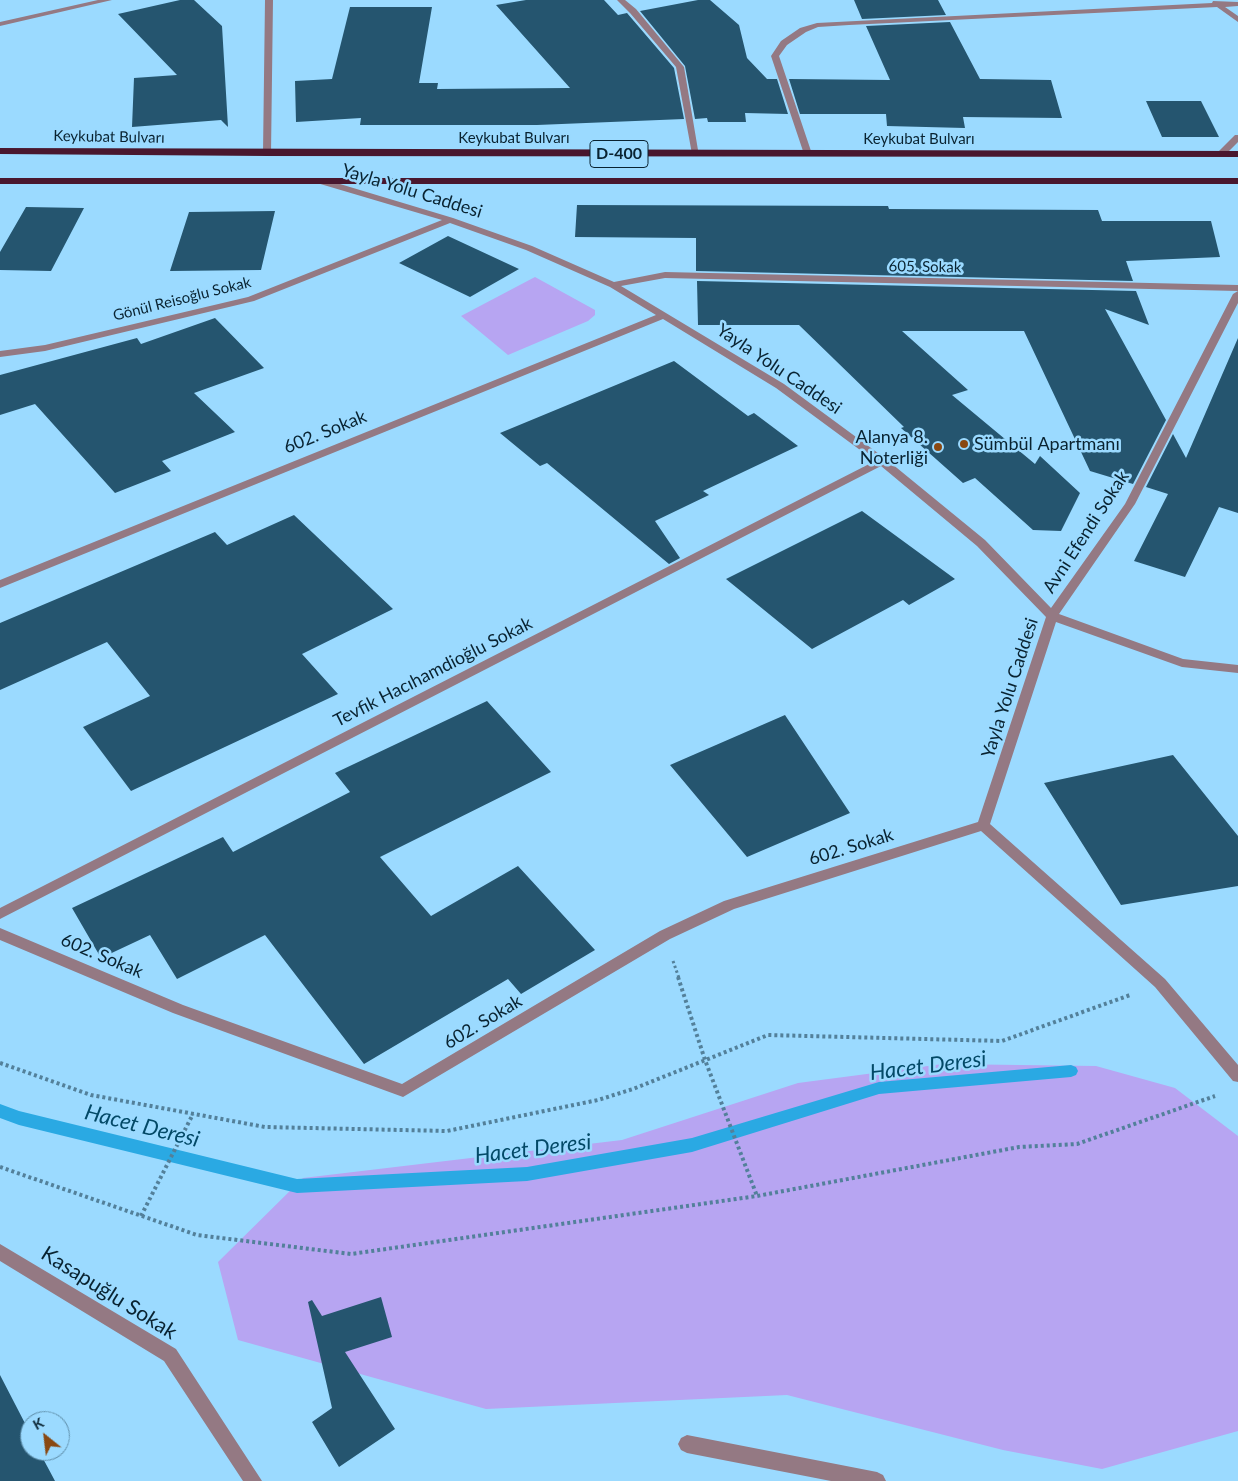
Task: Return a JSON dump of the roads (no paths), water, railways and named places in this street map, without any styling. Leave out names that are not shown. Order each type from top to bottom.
[{"type":"highway","name":"Keykubat Bulvarı","points":[[0,151],[1238,154]]},
{"type":"highway","name":"D-400","points":[[0,181],[1238,182]]},
{"type":"street","points":[[57,0],[64,10]]},
{"type":"street","points":[[0,24],[108,0]]},
{"type":"street","points":[[267,153],[269,0]]},
{"type":"street","points":[[621,0],[633,11],[680,67],[696,154]]},
{"type":"street","points":[[1215,2],[1238,20]]},
{"type":"street","points":[[808,154],[775,56],[784,43],[803,30],[817,25],[1215,2],[1238,4]]},
{"type":"street","points":[[1221,154],[1238,136]]},
{"type":"street","name":"Yayla Yolu Caddesi","points":[[320,181],[450,220],[529,248],[612,285],[780,386],[882,461],[982,543],[1052,616],[983,825]]},
{"type":"street","name":"Gönül Reisoğlu Sokak","points":[[0,354],[45,348],[251,299],[450,220]]},
{"type":"street","name":"605. Sokak","points":[[612,285],[665,274],[1238,288]]},
{"type":"street","name":"Avni Efendi Sokak","points":[[1238,294],[1130,504],[1052,616],[1182,663],[1238,669]]},
{"type":"street","name":"602. Sokak","points":[[0,584],[664,315]]},
{"type":"street","name":"Tevfik Hacıhamdioğlu Sokak","points":[[0,914],[882,461]]},
{"type":"street","points":[[983,825],[1160,984],[1238,1076]]},
{"type":"street","name":"602. Sokak","points":[[0,934],[178,1008],[403,1091],[665,935],[729,905],[983,825]]},
{"type":"street","name":"Kasapuğlu Sokak","points":[[0,1252],[170,1355],[253,1481]]},
{"type":"street","points":[[687,1444],[877,1481]]},
{"type":"waterway","name":"Hacet Deresi","points":[[0,1111],[19,1118],[297,1186],[527,1174],[692,1145],[879,1088],[1071,1071]]},
{"type":"place","name":"Sümbül Apartmanı","points":[[964,444]]},
{"type":"place","name":"Alanya 8. Noterliği","points":[[938,447]]}]
